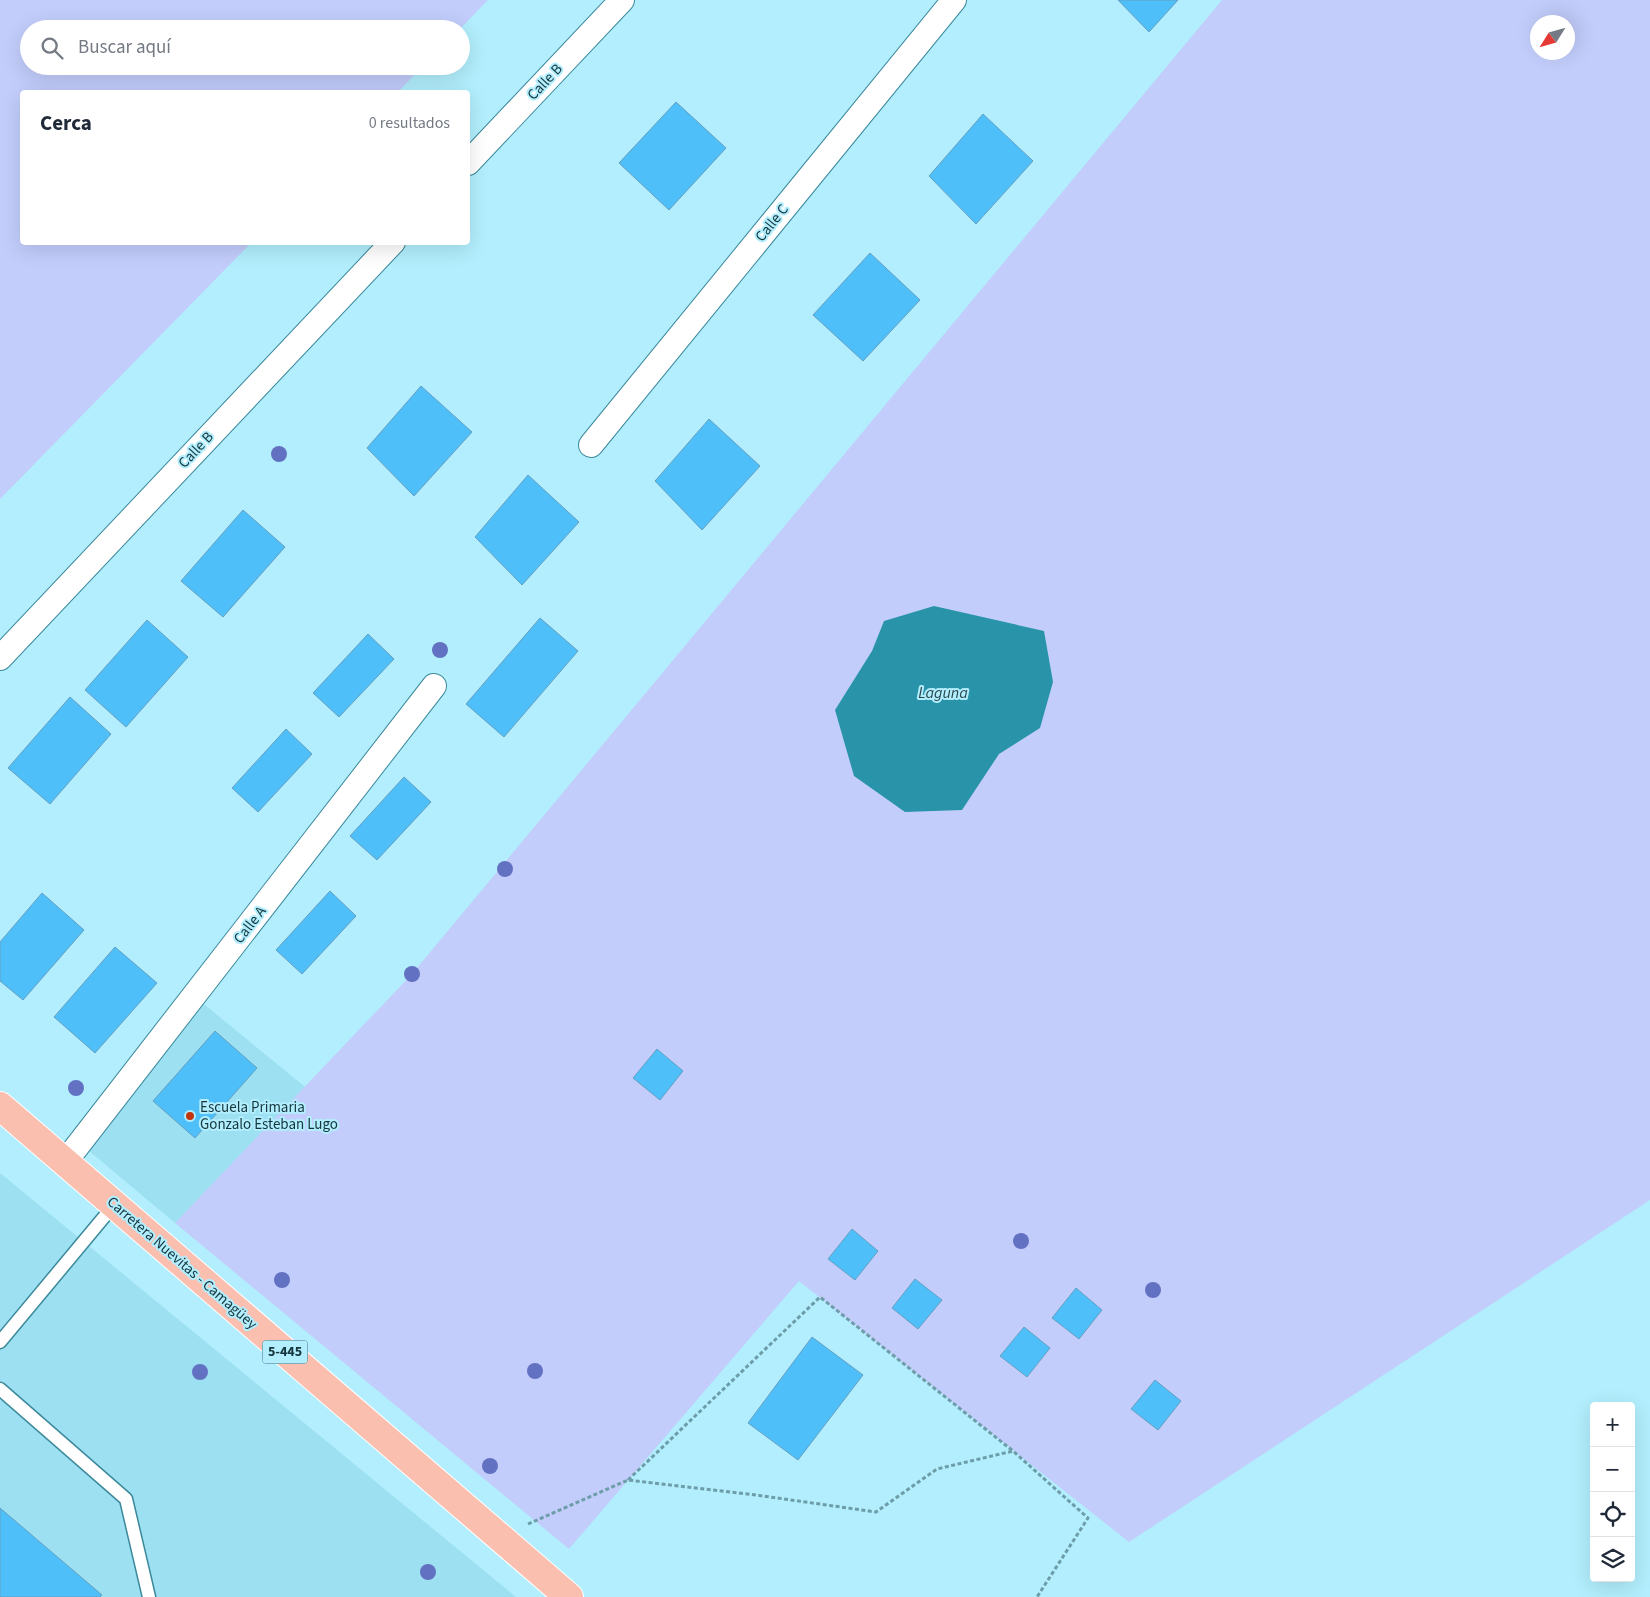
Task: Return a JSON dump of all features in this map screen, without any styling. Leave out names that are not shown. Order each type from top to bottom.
[{"type":"highway","name":"Carretera Nuevitas - Camagüey","points":[[0,1106],[569,1597]]},
{"type":"street","name":"Calle B","points":[[470,162],[622,0]]},
{"type":"street","name":"Calle C","points":[[590,445],[954,0]]},
{"type":"street","name":"Calle B","points":[[0,658],[390,245]]},
{"type":"street","name":"Calle A","points":[[65,1162],[434,686]]},
{"type":"lane","points":[[0,1342],[114,1204]]},
{"type":"lane","points":[[0,1389],[126,1499],[150,1597]]},
{"type":"path","points":[[499,1536],[628,1480],[820,1297],[1013,1451],[1088,1518],[1037,1597]]},
{"type":"path","points":[[628,1480],[756,1494],[876,1512],[937,1469],[1013,1451]]},
{"type":"shaded area","points":[[0,0],[488,0],[469,20],[20,20],[20,75],[414,75],[400,90],[20,90],[20,245],[249,245],[0,499]]},
{"type":"shaded area","points":[[1222,0],[1650,0],[1650,1200],[1129,1542],[799,1281],[569,1549],[175,1223],[412,974]]},
{"type":"shaded area","name":"Escuela Primaria Gonzalo Esteban Lugo","points":[[194,996],[305,1087],[175,1223],[82,1145]]},
{"type":"shaded area","points":[[0,1173],[516,1597],[0,1597]]},
{"type":"water","name":"Laguna","points":[[934,606],[1044,631],[1053,682],[1040,728],[999,754],[962,810],[905,812],[854,776],[835,710],[872,651],[884,621]]},
{"type":"building","points":[[1118,0],[1178,0],[1149,32]]},
{"type":"building","points":[[676,102],[726,148],[669,210],[619,163]]},
{"type":"building","points":[[983,114],[1033,161],[976,224],[929,176]]},
{"type":"building","points":[[870,253],[920,300],[863,361],[813,315]]},
{"type":"building","points":[[421,386],[472,432],[414,496],[367,448]]},
{"type":"building","points":[[709,419],[760,466],[702,530],[655,481]]},
{"type":"building","points":[[528,475],[579,522],[522,585],[475,537]]},
{"type":"building","points":[[243,510],[285,547],[223,617],[181,581]]},
{"type":"building","points":[[540,618],[578,651],[504,737],[466,704]]},
{"type":"building","points":[[147,620],[188,657],[126,727],[85,690]]},
{"type":"building","points":[[368,634],[394,659],[339,717],[313,693]]},
{"type":"building","points":[[70,697],[111,734],[50,804],[8,768]]},
{"type":"building","points":[[286,729],[312,754],[258,812],[232,788]]},
{"type":"building","points":[[404,777],[431,802],[377,860],[350,836]]},
{"type":"building","points":[[330,891],[356,916],[302,974],[276,950]]},
{"type":"building","points":[[42,893],[84,930],[23,1000],[0,981],[0,942]]},
{"type":"building","points":[[115,947],[157,983],[95,1053],[54,1017]]},
{"type":"building","points":[[215,1031],[257,1068],[195,1138],[153,1101]]},
{"type":"building","points":[[657,1049],[683,1071],[660,1100],[633,1078]]},
{"type":"building","points":[[852,1229],[878,1251],[855,1280],[828,1259]]},
{"type":"building","points":[[915,1279],[942,1300],[918,1329],[892,1308]]},
{"type":"building","points":[[1076,1288],[1102,1310],[1079,1339],[1052,1318]]},
{"type":"building","points":[[1024,1327],[1050,1348],[1027,1377],[1000,1356]]},
{"type":"building","points":[[812,1337],[863,1375],[798,1460],[748,1423]]},
{"type":"building","points":[[1155,1380],[1181,1401],[1158,1430],[1131,1409]]},
{"type":"building","points":[[0,1508],[102,1595],[100,1597],[0,1597]]},
{"type":"place","name":"Escuela Primaria Gonzalo Esteban Lugo","points":[[190,1116]]}]
